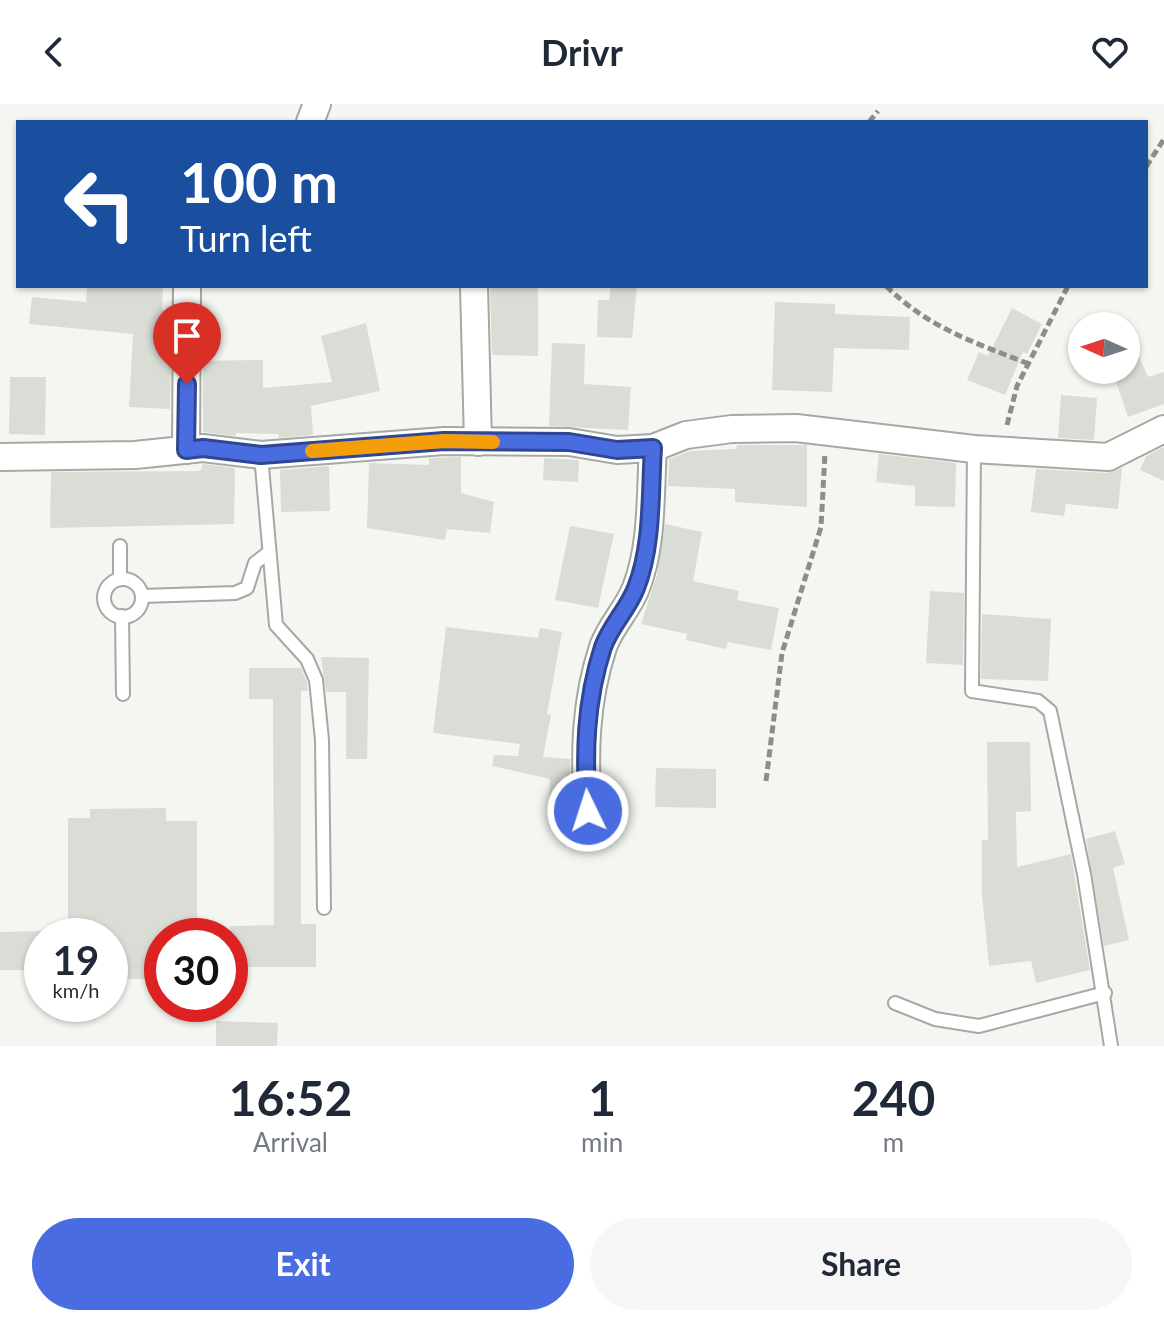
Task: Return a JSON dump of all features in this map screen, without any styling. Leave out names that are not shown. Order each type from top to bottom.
[{"type":"street","points":[[186,450],[187,288]]},
{"type":"street","points":[[474,288],[478,442]]},
{"type":"street","points":[[0,457],[135,455],[203,448],[261,455],[478,442],[569,442],[617,450],[653,448],[686,435],[732,429],[827,431],[974,449],[1108,457],[1164,429]]},
{"type":"street","points":[[588,811],[583,748],[592,692],[604,646],[635,590],[645,555],[653,448]]},
{"type":"lane","points":[[974,449],[972,691],[1038,701],[1050,711],[1105,993],[1111,1046]]},
{"type":"lane","points":[[261,455],[276,625],[307,659],[316,680],[322,740],[324,908]]},
{"type":"lane","points":[[120,546],[120,579]]},
{"type":"lane","points":[[142,596],[235,593],[247,588],[255,563],[268,553]]},
{"type":"lane","points":[[120,579],[133,583],[142,596],[139,609],[122,616],[113,613],[103,599],[109,584],[120,579]]},
{"type":"lane","points":[[122,616],[123,694]]},
{"type":"lane","points":[[895,1003],[935,1019],[979,1026],[1105,993]]},
{"type":"path","points":[[871,120],[878,111]]},
{"type":"path","points":[[1148,164],[1164,139]]},
{"type":"path","points":[[888,288],[937,327],[1029,364]]},
{"type":"path","points":[[1000,450],[1017,386],[1067,288]]},
{"type":"path","points":[[766,781],[782,653],[821,527],[827,431]]},
{"type":"building","points":[[87,288],[163,288],[162,310],[167,310],[162,359],[171,359],[170,409],[129,407],[133,334],[29,324],[32,297],[86,302]]},
{"type":"building","points":[[490,288],[538,288],[538,356],[492,355]]},
{"type":"building","points":[[611,288],[637,288],[632,338],[597,337],[598,300],[609,300]]},
{"type":"building","points":[[775,302],[835,304],[835,314],[910,317],[909,350],[834,348],[832,392],[772,390]]},
{"type":"building","points":[[1012,308],[1042,324],[1027,354],[1023,352],[1005,395],[967,380],[979,352],[988,356]]},
{"type":"building","points":[[366,323],[380,391],[311,406],[313,435],[279,438],[279,434],[236,433],[236,436],[203,432],[203,361],[263,360],[263,388],[332,382],[321,336]]},
{"type":"building","points":[[552,343],[585,344],[584,384],[631,387],[628,430],[549,426]]},
{"type":"building","points":[[1140,359],[1148,377],[1164,372],[1164,404],[1128,417],[1117,384],[1140,384]]},
{"type":"building","points":[[10,377],[46,377],[45,435],[9,434]]},
{"type":"building","points":[[1061,395],[1097,398],[1094,440],[1058,438]]},
{"type":"building","points":[[737,445],[807,445],[807,507],[735,502],[735,489],[668,486],[669,459],[690,451],[736,449]]},
{"type":"building","points":[[1164,447],[1164,481],[1140,470],[1146,456]]},
{"type":"building","points":[[879,454],[956,463],[955,507],[915,506],[915,486],[876,482]]},
{"type":"building","points":[[461,457],[461,493],[494,502],[490,533],[447,529],[445,540],[367,528],[369,463],[429,465],[429,458]]},
{"type":"building","points":[[544,458],[579,460],[578,482],[543,480]]},
{"type":"building","points":[[203,464],[235,468],[234,524],[50,528],[51,472],[200,471]]},
{"type":"building","points":[[329,466],[330,511],[281,512],[280,470]]},
{"type":"building","points":[[1122,468],[1118,509],[1066,504],[1064,516],[1031,512],[1036,469],[1107,473]]},
{"type":"building","points":[[665,524],[702,532],[693,581],[739,591],[737,600],[779,608],[771,650],[728,642],[726,649],[686,640],[687,634],[641,624],[657,575]]},
{"type":"building","points":[[570,526],[614,534],[598,608],[555,600]]},
{"type":"building","points":[[930,591],[964,593],[963,665],[926,663]]},
{"type":"building","points":[[982,614],[1051,619],[1048,681],[981,679]]},
{"type":"building","points":[[446,627],[538,638],[540,628],[562,632],[547,714],[551,715],[543,757],[570,759],[571,802],[549,801],[550,779],[492,766],[494,755],[518,756],[520,744],[433,733]]},
{"type":"building","points":[[321,657],[369,658],[367,759],[346,759],[346,692],[326,692]]},
{"type":"building","points":[[249,668],[301,668],[308,691],[301,691],[301,924],[316,924],[316,967],[248,967],[248,926],[274,925],[273,699],[249,699]]},
{"type":"building","points":[[987,742],[1030,742],[1031,811],[1016,812],[1017,867],[1071,854],[1090,970],[1036,983],[1031,961],[989,966],[982,895],[982,840],[988,840]]},
{"type":"building","points":[[656,768],[716,769],[716,808],[655,807]]},
{"type":"building","points":[[166,808],[166,821],[197,821],[197,918],[144,918],[144,979],[128,979],[128,918],[68,918],[68,818],[90,818],[90,809]]},
{"type":"building","points":[[1115,831],[1125,864],[1113,868],[1129,940],[1104,946],[1086,839]]},
{"type":"building","points":[[24,931],[24,970],[0,970],[0,932]]},
{"type":"building","points":[[216,1022],[278,1023],[277,1046],[216,1046]]},
{"type":"slow traffic","points":[[312,451],[444,441],[493,442]]},
{"type":"route","points":[[187,384],[186,450],[203,448],[261,455],[444,441],[569,442],[617,450],[653,448],[645,555],[635,590],[604,646],[592,692],[583,748],[588,811]]}]
